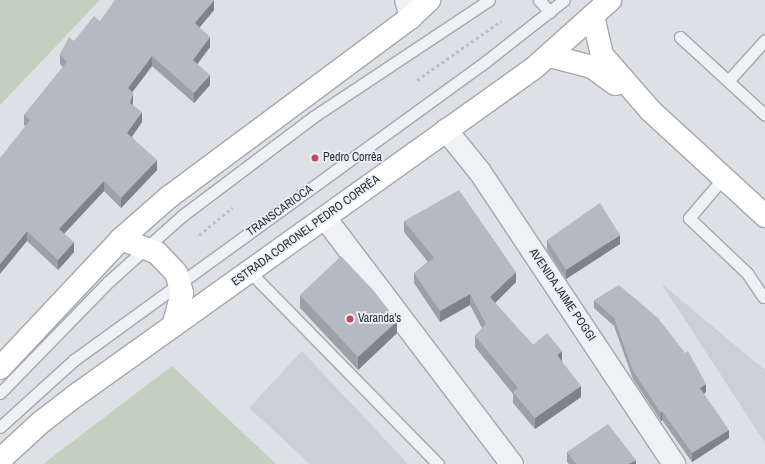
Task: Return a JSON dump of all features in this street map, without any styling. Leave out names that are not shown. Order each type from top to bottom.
[{"type":"main road","points":[[0,368],[121,239],[169,197],[408,9],[429,0]]},
{"type":"main road","name":"ESTRADA CORONEL PEDRO CORRÊA","points":[[0,460],[40,422],[550,56],[610,0]]},
{"type":"main road","points":[[593,16],[602,55],[651,111]]},
{"type":"main road","points":[[550,56],[592,67],[651,111],[765,216]]},
{"type":"main road","points":[[121,239],[146,246],[169,263],[181,282],[181,302],[173,326]]},
{"type":"street","name":"AVENIDA JAIME POGGI","points":[[446,130],[480,172],[674,464]]},
{"type":"street","points":[[325,218],[512,464]]},
{"type":"lane","points":[[0,393],[146,246],[183,215],[313,117],[489,0]]},
{"type":"lane","points":[[539,0],[550,12]]},
{"type":"lane","name":"TRANSCARIOCA","points":[[0,427],[74,360],[485,62],[564,0]]},
{"type":"lane","points":[[680,37],[765,115]]},
{"type":"lane","points":[[728,81],[765,40]]},
{"type":"lane","points":[[724,178],[689,218],[747,273],[763,298]]},
{"type":"lane","points":[[250,272],[438,464]]},
{"type":"path","points":[[417,80],[500,20]]},
{"type":"path","points":[[199,235],[232,208]]},
{"type":"shaded area","points":[[661,283],[765,370],[765,443]]},
{"type":"shaded area","points":[[302,351],[408,464],[310,464],[249,408]]},
{"type":"green space","points":[[0,0],[100,0],[0,105]]},
{"type":"green space","points":[[172,366],[276,464],[43,464]]},
{"type":"building","points":[[115,0],[214,0],[195,23],[210,37],[193,60],[210,75],[194,93],[152,56],[128,88],[133,93],[130,103],[142,112],[127,133],[157,160],[121,198],[104,181],[59,229],[74,242],[58,260],[27,231],[0,264],[0,158],[30,120],[24,115],[67,62],[60,54],[69,37],[74,41],[94,16],[100,21]]},
{"type":"building","points":[[459,190],[516,272],[490,297],[533,345],[547,333],[562,351],[557,355],[581,386],[535,418],[513,392],[518,388],[475,336],[486,324],[470,294],[440,311],[414,273],[434,258],[404,221]]},
{"type":"building","points":[[600,203],[620,235],[566,270],[547,240]]},
{"type":"building","name":"Varanda's","points":[[341,256],[374,291],[397,321],[358,357],[300,295]]},
{"type":"building","points":[[619,285],[658,318],[685,353],[688,351],[706,384],[700,388],[729,430],[692,453],[662,411],[661,413],[633,371],[614,318],[594,300]]},
{"type":"building","points":[[608,424],[636,460],[629,464],[576,464],[567,452]]},
{"type":"place","name":"Pedro Corrêa","points":[[315,158]]},
{"type":"place","name":"Varanda's","points":[[350,319]]}]
